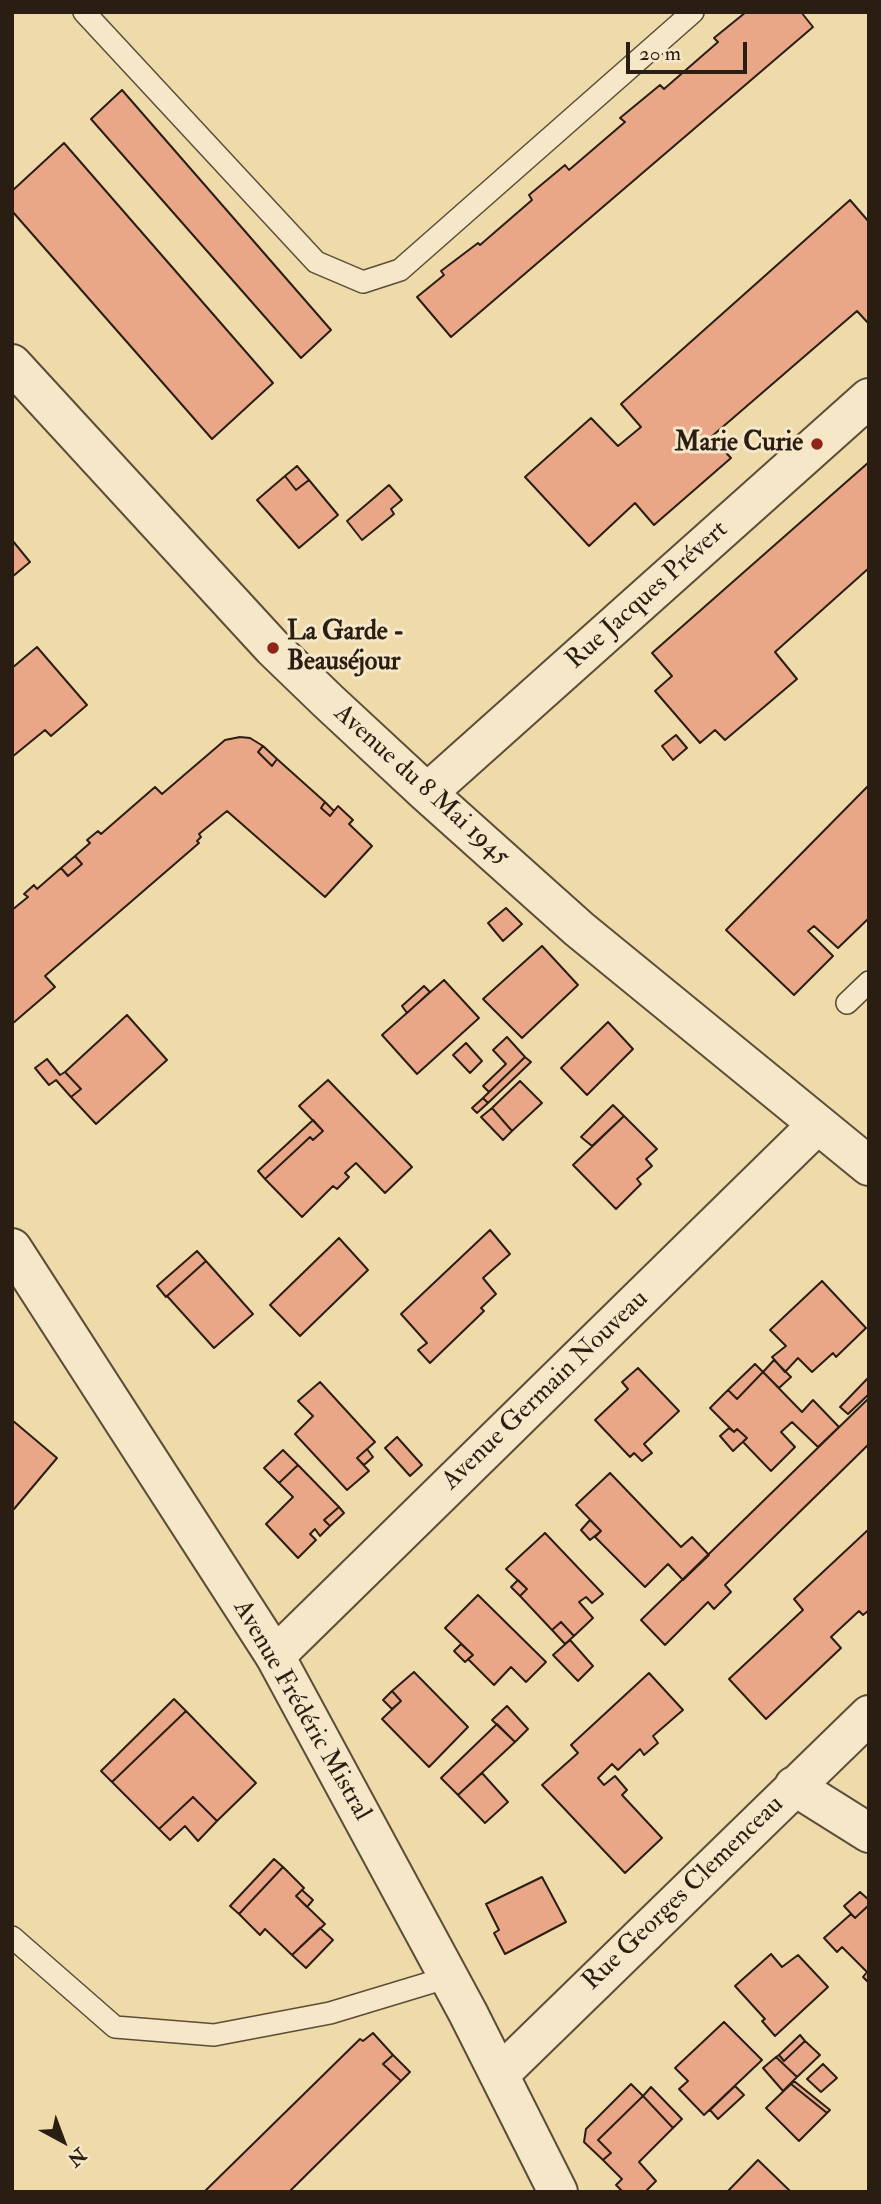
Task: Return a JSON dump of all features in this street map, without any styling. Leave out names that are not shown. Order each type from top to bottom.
[{"type":"street","name":"Avenue du 8 Mai 1945","points":[[12,364],[273,648],[427,793],[579,929],[869,1166]]},
{"type":"street","name":"Rue Jacques Prévert","points":[[427,793],[869,398]]},
{"type":"street","name":"Avenue Germain Nouveau","points":[[275,1656],[817,1125]]},
{"type":"street","name":"Avenue Frédéric Mistral","points":[[12,1248],[275,1656],[449,1976],[558,2192]]},
{"type":"street","name":"Rue Georges Clemenceau","points":[[500,2074],[869,1715]]},
{"type":"street","points":[[794,1786],[869,1833]]},
{"type":"lane","points":[[84,12],[316,262],[363,282],[400,270],[693,12]]},
{"type":"lane","points":[[847,1003],[869,982]]},
{"type":"lane","points":[[12,1937],[115,2027],[214,2035],[330,2013],[449,1976]]},
{"type":"building","points":[[746,12],[801,12],[813,27],[451,337],[417,297],[444,275],[441,271],[478,243],[480,245],[532,200],[529,195],[565,165],[569,170],[625,122],[620,118],[660,85],[664,89],[718,42],[714,38]]},
{"type":"building","points":[[122,90],[331,330],[301,358],[91,119]]},
{"type":"building","points":[[64,143],[273,383],[212,439],[12,211],[12,191]]},
{"type":"building","points":[[850,200],[869,222],[869,324],[857,311],[711,437],[731,458],[654,525],[635,503],[589,546],[525,477],[591,418],[618,446],[641,427],[621,404]]},
{"type":"building","points":[[869,462],[869,568],[775,652],[797,679],[725,740],[715,730],[700,743],[655,691],[672,676],[652,653]]},
{"type":"building","points":[[297,466],[309,480],[296,490],[285,476]]},
{"type":"building","points":[[285,476],[296,490],[309,480],[338,515],[299,548],[257,500]]},
{"type":"building","points":[[389,485],[402,500],[391,509],[394,514],[362,540],[347,521]]},
{"type":"building","points":[[12,540],[30,562],[12,577]]},
{"type":"building","points":[[37,647],[87,705],[51,736],[45,730],[12,757],[12,668]]},
{"type":"building","points":[[676,735],[687,748],[673,760],[662,746]]},
{"type":"building","points":[[250,738],[263,746],[258,752],[272,766],[277,759],[325,802],[321,808],[330,816],[338,806],[353,820],[349,824],[372,846],[325,897],[227,811],[199,834],[199,843],[45,976],[55,987],[12,1024],[12,910],[28,897],[24,894],[34,885],[37,889],[61,868],[68,876],[82,864],[75,856],[90,843],[87,840],[98,831],[101,834],[155,787],[162,794],[225,740]]},
{"type":"building","points":[[263,746],[277,759],[272,766],[258,752]]},
{"type":"building","points":[[869,785],[869,918],[838,948],[814,926],[808,931],[833,956],[794,995],[726,930]]},
{"type":"building","points":[[325,802],[334,811],[330,816],[321,808]]},
{"type":"building","points":[[75,856],[82,864],[68,876],[61,868]]},
{"type":"building","points":[[506,908],[522,924],[503,941],[488,923]]},
{"type":"building","points":[[542,946],[578,985],[522,1038],[483,999]]},
{"type":"building","points":[[444,980],[479,1018],[417,1074],[382,1035]]},
{"type":"building","points":[[424,986],[430,992],[407,1013],[402,1006]]},
{"type":"building","points":[[127,1015],[167,1060],[96,1124],[71,1097],[81,1089],[65,1072]]},
{"type":"building","points":[[608,1022],[633,1049],[587,1095],[561,1068]]},
{"type":"building","points":[[507,1037],[525,1057],[489,1092],[483,1086],[506,1064],[493,1050]]},
{"type":"building","points":[[466,1043],[482,1061],[470,1073],[453,1055]]},
{"type":"building","points":[[525,1057],[531,1062],[488,1103],[483,1098]]},
{"type":"building","points":[[47,1059],[60,1075],[65,1072],[81,1089],[71,1097],[56,1080],[49,1085],[35,1068]]},
{"type":"building","points":[[328,1080],[412,1167],[385,1193],[356,1163],[345,1173],[349,1177],[337,1189],[333,1186],[302,1217],[265,1179],[310,1137],[313,1140],[323,1131],[299,1106]]},
{"type":"building","points":[[520,1081],[542,1103],[512,1131],[492,1108]]},
{"type":"building","points":[[483,1098],[488,1103],[477,1113],[472,1108]]},
{"type":"building","points":[[613,1105],[624,1116],[592,1146],[581,1137]]},
{"type":"building","points":[[492,1108],[512,1131],[503,1140],[481,1117]]},
{"type":"building","points":[[624,1116],[657,1149],[646,1159],[652,1166],[637,1179],[641,1184],[616,1209],[573,1165]]},
{"type":"building","points":[[313,1120],[323,1131],[313,1140],[310,1137],[265,1179],[258,1171]]},
{"type":"building","points":[[490,1230],[510,1254],[483,1278],[496,1294],[481,1308],[484,1311],[430,1363],[418,1350],[427,1343],[401,1314]]},
{"type":"building","points":[[339,1238],[368,1270],[300,1336],[270,1305]]},
{"type":"building","points":[[197,1251],[206,1261],[166,1297],[157,1286]]},
{"type":"building","points":[[206,1261],[253,1314],[214,1348],[167,1296]]},
{"type":"building","points":[[822,1281],[866,1328],[836,1357],[833,1353],[812,1372],[798,1358],[785,1372],[772,1357],[786,1346],[770,1330]]},
{"type":"building","points":[[774,1360],[791,1377],[779,1388],[763,1372]]},
{"type":"building","points":[[755,1364],[763,1372],[737,1399],[728,1390]]},
{"type":"building","points":[[638,1368],[679,1411],[644,1444],[652,1453],[642,1461],[634,1453],[630,1457],[595,1420],[628,1389],[622,1382]]},
{"type":"building","points":[[763,1372],[802,1412],[813,1400],[839,1427],[818,1447],[792,1422],[781,1432],[795,1447],[771,1471],[743,1442],[747,1438],[737,1429],[734,1432],[710,1408],[728,1390],[737,1399]]},
{"type":"building","points":[[869,1377],[869,1394],[848,1414],[840,1407]]},
{"type":"building","points":[[320,1382],[375,1442],[357,1458],[369,1471],[347,1490],[295,1434],[313,1416],[298,1401]]},
{"type":"building","points":[[868,1399],[869,1444],[725,1585],[731,1592],[714,1609],[708,1602],[665,1645],[641,1620]]},
{"type":"building","points":[[12,1420],[57,1458],[14,1509],[12,1508]]},
{"type":"building","points":[[729,1428],[734,1432],[737,1429],[747,1438],[733,1451],[720,1436]]},
{"type":"building","points":[[397,1437],[422,1465],[410,1476],[385,1448]]},
{"type":"building","points":[[367,1449],[373,1457],[364,1465],[357,1458]]},
{"type":"building","points":[[283,1450],[298,1465],[279,1483],[264,1468]]},
{"type":"building","points":[[298,1465],[339,1507],[324,1520],[330,1526],[320,1536],[315,1529],[310,1534],[316,1540],[298,1558],[266,1524],[293,1497],[279,1483]]},
{"type":"building","points":[[610,1473],[681,1547],[692,1537],[709,1555],[683,1580],[668,1564],[645,1587],[595,1537],[601,1531],[576,1505]]},
{"type":"building","points":[[339,1507],[344,1513],[330,1526],[324,1520]]},
{"type":"building","points":[[590,1520],[601,1531],[590,1540],[581,1530]]},
{"type":"building","points":[[869,1529],[869,1610],[863,1615],[859,1611],[831,1637],[841,1648],[766,1719],[729,1679],[803,1610],[794,1599]]},
{"type":"building","points":[[545,1533],[603,1594],[592,1603],[586,1597],[579,1602],[593,1618],[574,1636],[561,1622],[552,1630],[520,1596],[527,1589],[506,1569]]},
{"type":"building","points":[[518,1580],[527,1589],[520,1596],[511,1587]]},
{"type":"building","points":[[478,1595],[546,1662],[526,1682],[511,1667],[494,1685],[468,1659],[473,1655],[445,1628]]},
{"type":"building","points":[[561,1622],[574,1636],[565,1644],[552,1630]]},
{"type":"building","points":[[570,1640],[593,1666],[578,1681],[553,1655]]},
{"type":"building","points":[[461,1644],[473,1655],[465,1662],[454,1651]]},
{"type":"building","points":[[414,1672],[468,1727],[429,1767],[382,1719],[401,1701],[392,1691]]},
{"type":"building","points":[[649,1673],[683,1710],[653,1736],[658,1743],[644,1755],[640,1749],[618,1770],[612,1764],[598,1778],[604,1785],[615,1776],[627,1790],[622,1795],[662,1838],[625,1873],[542,1785],[578,1753],[571,1745]]},
{"type":"building","points":[[392,1691],[401,1701],[392,1709],[383,1700]]},
{"type":"building","points":[[174,1699],[186,1711],[112,1782],[101,1771]]},
{"type":"building","points":[[507,1706],[528,1729],[515,1742],[492,1720]]},
{"type":"building","points":[[186,1711],[256,1783],[217,1821],[193,1797],[159,1829],[112,1782]]},
{"type":"building","points":[[497,1724],[515,1742],[458,1795],[441,1778]]},
{"type":"building","points":[[482,1773],[508,1802],[485,1823],[458,1795]]},
{"type":"building","points":[[193,1797],[217,1821],[198,1841],[185,1826],[170,1840],[159,1829]]},
{"type":"building","points":[[274,1859],[283,1867],[239,1914],[230,1906]]},
{"type":"building","points":[[283,1867],[304,1888],[296,1896],[325,1924],[292,1955],[265,1929],[260,1935],[239,1914]]},
{"type":"building","points":[[542,1877],[566,1922],[505,1954],[494,1933],[499,1930],[486,1904]]},
{"type":"building","points":[[302,1890],[313,1900],[307,1907],[296,1896]]},
{"type":"building","points":[[860,1892],[869,1900],[869,1905],[855,1918],[844,1906]]},
{"type":"building","points":[[869,1905],[869,1983],[863,1977],[867,1972],[842,1947],[837,1952],[824,1938],[851,1914],[855,1918]]},
{"type":"building","points":[[320,1928],[333,1940],[306,1968],[292,1955]]},
{"type":"building","points":[[771,1954],[782,1967],[798,1955],[828,1987],[775,2036],[762,2021],[765,2019],[735,1986]]},
{"type":"building","points":[[724,2022],[762,2060],[704,2115],[679,2089],[688,2081],[675,2068]]},
{"type":"building","points":[[373,2033],[393,2055],[383,2064],[401,2081],[289,2192],[204,2192],[360,2039],[363,2041]]},
{"type":"building","points":[[800,2035],[805,2041],[784,2061],[779,2055]]},
{"type":"building","points":[[805,2041],[820,2055],[797,2077],[776,2057],[779,2055],[784,2061]]},
{"type":"building","points":[[393,2055],[410,2072],[401,2081],[383,2064]]},
{"type":"building","points":[[776,2057],[797,2077],[783,2091],[763,2068]]},
{"type":"building","points":[[823,2064],[837,2078],[821,2092],[807,2079]]},
{"type":"building","points":[[794,2081],[830,2110],[827,2113],[791,2084]]},
{"type":"building","points":[[631,2084],[643,2096],[598,2140],[611,2153],[603,2160],[584,2142],[586,2129]]},
{"type":"building","points":[[791,2084],[827,2113],[799,2141],[766,2108]]},
{"type":"building","points":[[735,2086],[744,2095],[718,2119],[710,2110]]},
{"type":"building","points":[[651,2087],[682,2119],[673,2128],[643,2096]]},
{"type":"building","points":[[643,2096],[673,2128],[639,2162],[656,2181],[645,2192],[623,2192],[616,2185],[622,2179],[603,2160],[611,2153],[598,2140]]},
{"type":"building","points":[[758,2160],[791,2192],[727,2192]]},
{"type":"place","name":"Marie Curie","points":[[817,444]]},
{"type":"place","name":"La Garde - Beauséjour","points":[[273,648]]}]
